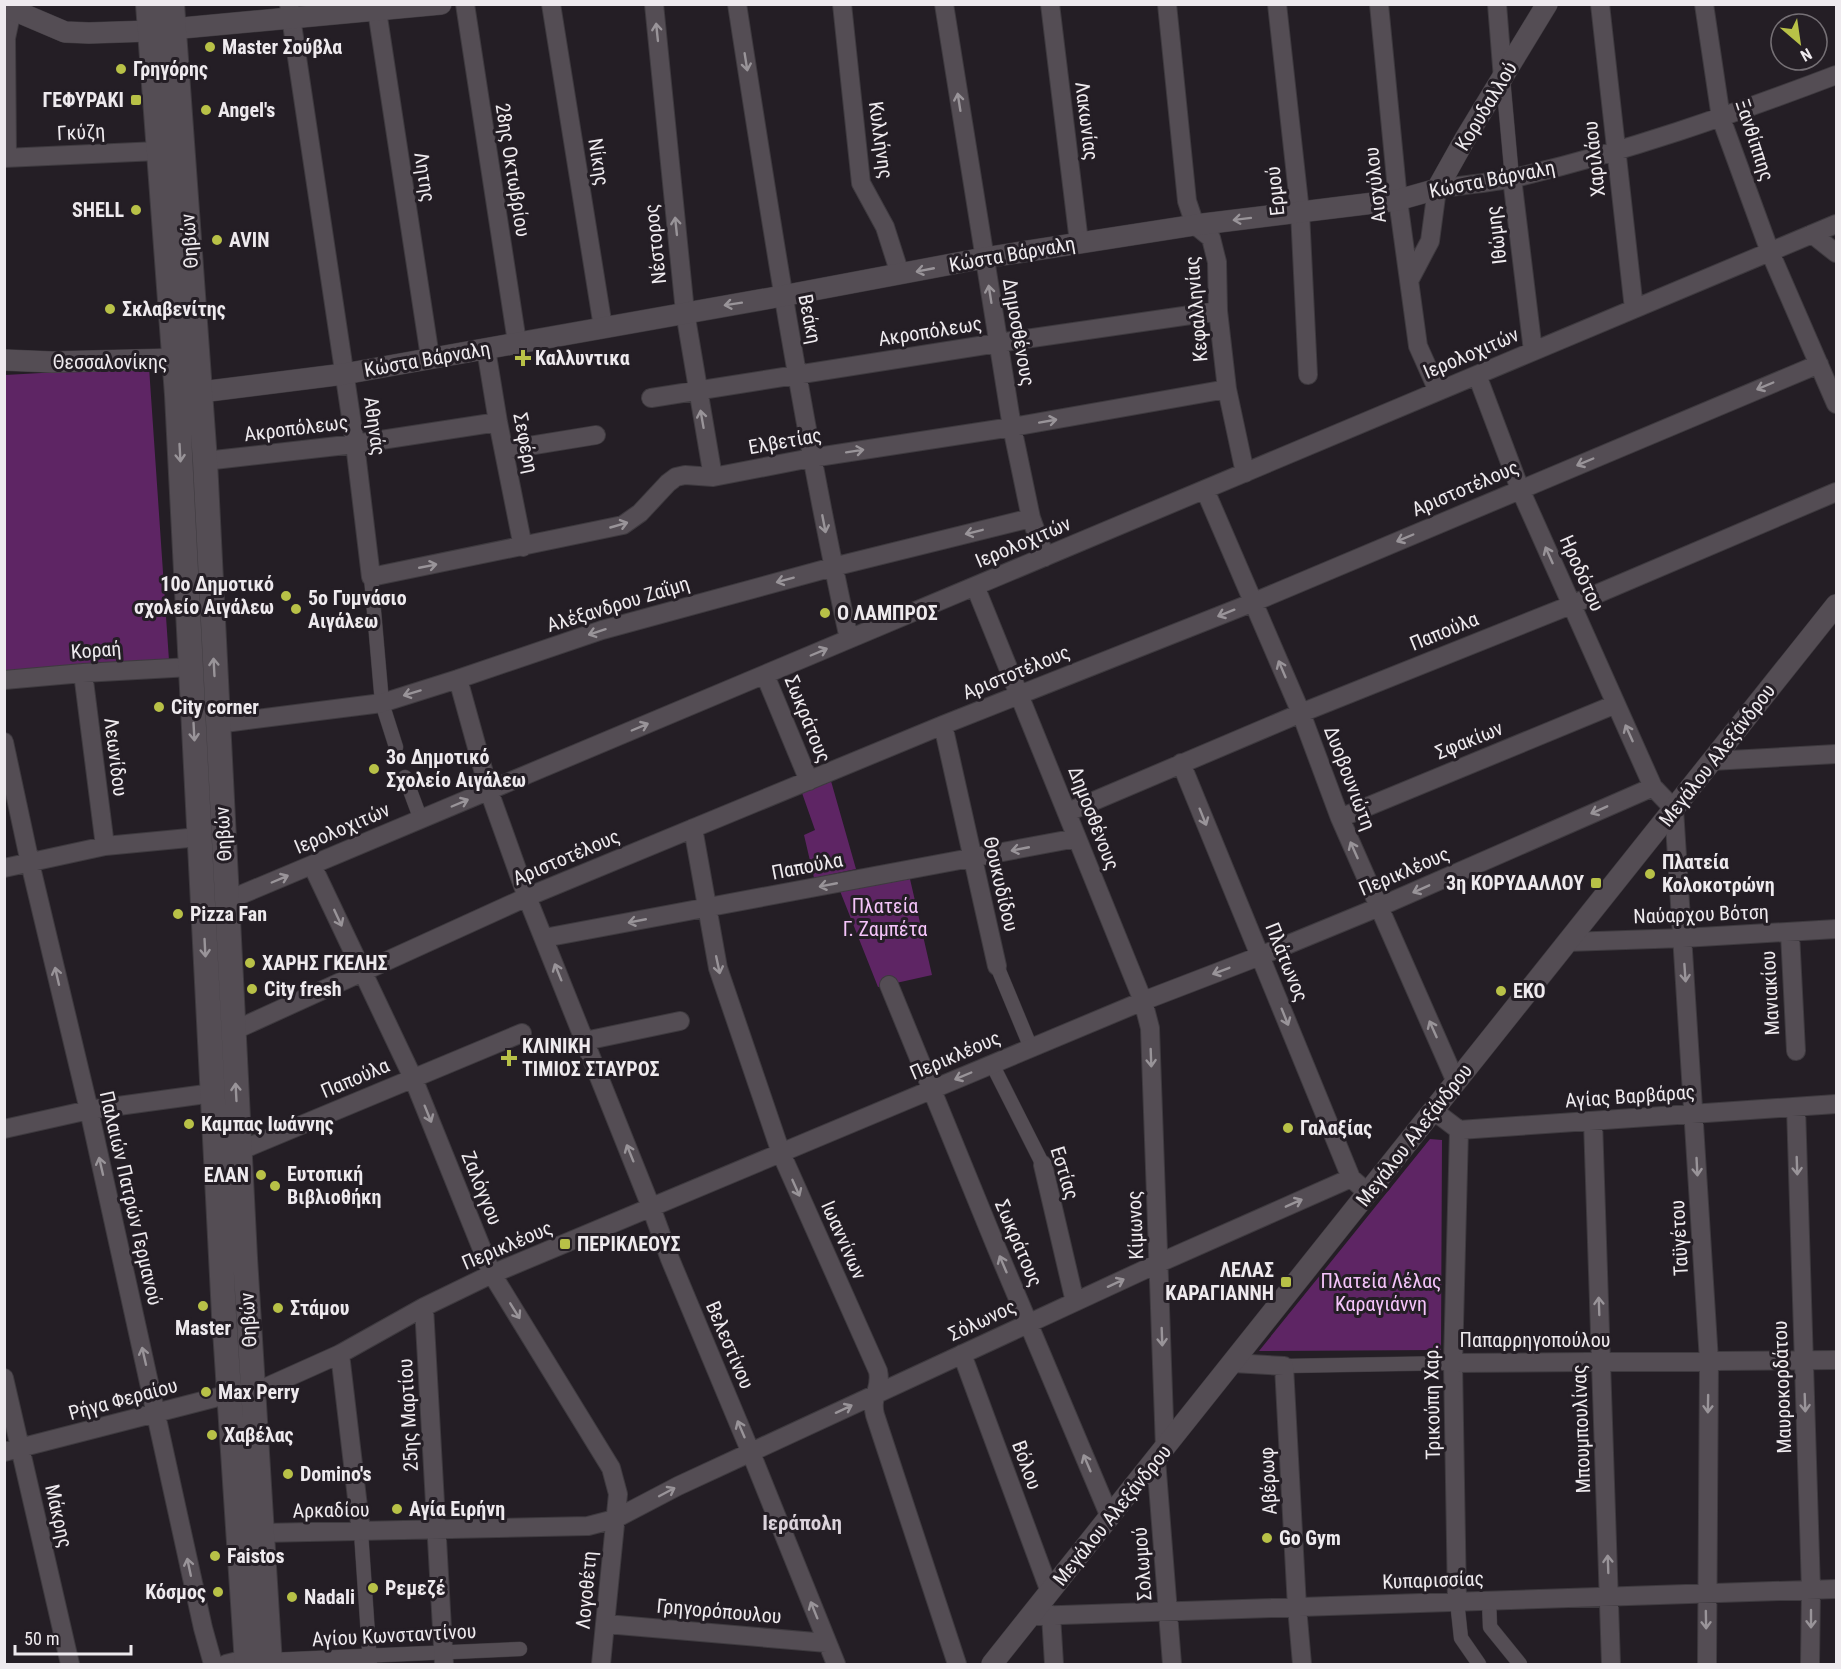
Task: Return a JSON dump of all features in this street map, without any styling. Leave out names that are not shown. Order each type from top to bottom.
[{"type":"main road","name":"Θηβών","points":[[148,4],[165,21],[189,393],[191,667],[213,1093],[241,1394],[262,1533],[252,1663]]},
{"type":"main road","name":"Θηβών","points":[[165,21],[159,151],[174,359],[189,393],[205,461],[239,1151],[241,1394],[252,1663]]},
{"type":"street","points":[[6,157],[8,8],[65,32],[289,11],[441,4]]},
{"type":"street","name":"28ης Οκτωβρίου","points":[[465,4],[517,342]]},
{"type":"street","name":"Νίκης","points":[[551,4],[603,327]]},
{"type":"street","name":"Νέστορος","points":[[654,4],[685,312],[713,477]]},
{"type":"street","name":"Βεάκη","points":[[736,4],[782,296],[811,458],[849,639]]},
{"type":"street","name":"Κυλλήνης","points":[[842,4],[861,183],[885,226],[900,274]]},
{"type":"street","name":"Δημοσθένους","points":[[944,4],[1012,427],[1031,518],[1045,557]]},
{"type":"street","name":"Λακωνίας","points":[[1050,4],[1080,242]]},
{"type":"street","name":"Κεφαλληνίας","points":[[1167,4],[1187,201],[1195,225],[1211,238],[1217,262],[1218,311],[1227,389],[1245,473]]},
{"type":"street","name":"Ερμού","points":[[1277,4],[1300,212],[1308,375]]},
{"type":"street","name":"Αισχύλου","points":[[1379,4],[1398,200],[1418,346],[1438,391]]},
{"type":"street","name":"Ιθώμης","points":[[1497,4],[1512,178],[1533,351]]},
{"type":"street","name":"Κορυδαλλού","points":[[1410,279],[1430,241],[1437,189],[1547,4]]},
{"type":"street","name":"Χαριλάου","points":[[1600,4],[1634,309]]},
{"type":"street","name":"Ξανθίππης","points":[[1704,4],[1721,118],[1770,252],[1836,404]]},
{"type":"street","name":"Λητης","points":[[376,8],[430,357]]},
{"type":"street","name":"Αθηνάς","points":[[289,11],[355,444],[371,578],[382,703],[396,747]]},
{"type":"street","name":"Κώστα Βάρναλη","points":[[189,393],[344,374],[1080,242],[1398,200],[1437,189],[1512,178],[1616,151],[1721,118],[1836,75]]},
{"type":"street","name":"Γκύζη","points":[[6,157],[159,151]]},
{"type":"street","name":"Ιερολοχιτών","points":[[226,901],[1836,224]]},
{"type":"street","points":[[1812,234],[1836,253]]},
{"type":"street","name":"Ακροπόλεως","points":[[651,398],[1218,311]]},
{"type":"street","name":"Σεφέρη","points":[[486,349],[523,547]]},
{"type":"street","name":"Θεσσαλονίκης","points":[[4,360],[52,362],[174,359]]},
{"type":"street","name":"Αριστοτέλους","points":[[233,1031],[526,897],[943,725],[1254,602],[1819,364]]},
{"type":"street","name":"Ηροδότου","points":[[1477,375],[1520,489],[1653,787]]},
{"type":"street","name":"Ελβετίας","points":[[371,578],[623,525],[640,513],[668,483],[676,477],[685,475],[713,477],[811,458],[1012,427],[1227,389]]},
{"type":"street","name":"Ακροπόλεως","points":[[205,461],[355,444],[498,422]]},
{"type":"street","points":[[504,450],[596,435]]},
{"type":"street","name":"Δυοβουνιώτη","points":[[1205,490],[1301,713],[1340,818],[1456,1082]]},
{"type":"street","name":"Παπούλα","points":[[1068,812],[1836,492]]},
{"type":"street","name":"Αλέξανδρου Ζαΐμη","points":[[217,724],[382,703],[602,630],[833,567],[1031,518]]},
{"type":"street","name":"Δημοσθένους","points":[[975,586],[1143,1000]]},
{"type":"street","name":"Μεγάλου Αλεξάνδρου","points":[[992,1665],[1041,1615],[1050,1592],[1836,605]]},
{"type":"street","name":"Κοραή","points":[[4,680],[191,667]]},
{"type":"street","name":"Λεωνίδου","points":[[83,673],[105,846]]},
{"type":"street","name":"Σωκράτους","points":[[765,675],[809,781]]},
{"type":"street","name":"Βελεστίνου","points":[[458,679],[489,791],[526,897],[670,1259],[836,1665]]},
{"type":"street","name":"Σφακίων","points":[[1340,818],[1616,704]]},
{"type":"street","name":"Θουκυδίδου","points":[[943,725],[997,966],[1031,1048]]},
{"type":"street","name":"Παλαιών Πατρών Γερμανού","points":[[4,742],[213,1665]]},
{"type":"street","points":[[1712,761],[1836,754]]},
{"type":"street","name":"Πλάτωνος","points":[[1181,763],[1351,1179]]},
{"type":"street","points":[[405,777],[421,819]]},
{"type":"street","points":[[1653,787],[1674,810]]},
{"type":"street","name":"Περικλέους","points":[[241,1394],[262,1389],[340,1354],[424,1307],[492,1274],[1143,1000],[1260,956],[1379,907],[1653,787]]},
{"type":"street","name":"Ταϋγέτου","points":[[1674,810],[1709,1361],[1707,1665]]},
{"type":"street","name":"Ιωαννίνων","points":[[693,828],[709,907],[718,968],[781,1153],[878,1371],[880,1383],[872,1406],[874,1415],[957,1665]]},
{"type":"street","points":[[4,868],[105,846],[199,837]]},
{"type":"street","name":"Παπούλα","points":[[544,938],[1077,838]]},
{"type":"street","name":"Ζαλόγγου","points":[[312,865],[413,1078],[492,1274],[611,1468],[618,1494],[615,1519]]},
{"type":"street","name":"Ναύαρχου Βότση","points":[[1568,942],[1836,929]]},
{"type":"street","name":"Μανιακίου","points":[[1790,933],[1796,1051]]},
{"type":"street","name":"Σωκράτους","points":[[889,985],[1110,1517]]},
{"type":"street","name":"Κίμωνος","points":[[1143,1000],[1150,1028],[1159,1263],[1161,1453]]},
{"type":"street","points":[[585,1041],[680,1021]]},
{"type":"street","name":"Παπούλα","points":[[239,1151],[522,1033]]},
{"type":"street","name":"Εστίας","points":[[992,1064],[1043,1165],[1075,1302]]},
{"type":"street","points":[[4,1129],[88,1110],[213,1093]]},
{"type":"street","name":"Αγίας Βαρβάρας","points":[[1458,1130],[1836,1104]]},
{"type":"street","name":"Μαυροκορδάτου","points":[[1796,1107],[1811,1590],[1810,1665]]},
{"type":"street","points":[[1434,1111],[1458,1130]]},
{"type":"street","name":"Μπουμπουλίνας","points":[[1593,1120],[1611,1665]]},
{"type":"street","name":"Τρικούπη Χαρ.","points":[[1458,1130],[1453,1363],[1458,1601]]},
{"type":"street","points":[[1351,1179],[1368,1193]]},
{"type":"street","name":"Σόλωνος","points":[[615,1519],[678,1486],[962,1354],[1159,1263],[1351,1179]]},
{"type":"street","name":"25ης Μαρτίου","points":[[424,1307],[444,1659]]},
{"type":"street","points":[[340,1354],[361,1532],[370,1660]]},
{"type":"street","name":"Βόλου","points":[[962,1354],[1050,1592]]},
{"type":"street","name":"Παπαρρηγοπούλου","points":[[1233,1363],[1284,1366],[1836,1360]]},
{"type":"street","name":"Αβέρωφ","points":[[1284,1366],[1302,1665]]},
{"type":"street","name":"Μάκρης","points":[[4,1378],[12,1450],[70,1665]]},
{"type":"street","name":"Ρήγα Φεραίου","points":[[12,1450],[218,1397],[241,1394]]},
{"type":"street","name":"Σολωμού","points":[[1161,1453],[1172,1665]]},
{"type":"street","name":"Αρκαδίου","points":[[262,1533],[588,1526],[615,1519]]},
{"type":"street","name":"Λογοθέτη","points":[[601,1665],[615,1519]]},
{"type":"street","name":"Κυπαρισσίας","points":[[1041,1615],[1836,1589]]},
{"type":"street","points":[[1489,1600],[1490,1627],[1520,1665]]},
{"type":"street","points":[[1458,1601],[1461,1638],[1479,1665]]},
{"type":"street","points":[[1041,1615],[1054,1665]]},
{"type":"street","name":"Γρηγορόπουλου","points":[[606,1624],[827,1643]]},
{"type":"street","name":"Αγίου Κωνσταντίνου","points":[[252,1663],[444,1659],[520,1648]]},
{"type":"green space","points":[[149,367],[170,675],[5,686],[5,375]]},
{"type":"green space","name":"Πλατεία Γ. Ζαμπέτα","points":[[831,781],[856,869],[814,878],[804,835],[815,830],[802,793]]},
{"type":"green space","name":"Πλατεία Γ. Ζαμπέτα","points":[[910,879],[932,975],[878,987],[840,891]]},
{"type":"green space","name":"Πλατεία Λέλας Καραγιάννη","points":[[1430,1139],[1442,1140],[1441,1350],[1259,1351]]},
{"type":"place","name":"Master Σούβλα","points":[[210,47]]},
{"type":"place","name":"Γρηγόρης","points":[[121,69]]},
{"type":"place","name":"ΓΕΦΥΡΑΚΙ","points":[[136,100]]},
{"type":"place","name":"Angel's","points":[[206,110]]},
{"type":"place","name":"SHELL","points":[[136,210]]},
{"type":"place","name":"AVIN","points":[[217,240]]},
{"type":"place","name":"Σκλαβενίτης","points":[[110,309]]},
{"type":"place","name":"Καλλυντικα","points":[[523,358]]},
{"type":"place","name":"10ο Δημοτικό σχολείο Αιγάλεω","points":[[286,596]]},
{"type":"place","name":"5ο Γυμνάσιο Αιγάλεω","points":[[296,609]]},
{"type":"place","name":"Ο ΛΑΜΠΡΟΣ","points":[[825,613]]},
{"type":"place","name":"City corner","points":[[159,707]]},
{"type":"place","name":"3ο Δημοτικό Σχολείο Αιγάλεω","points":[[374,769]]},
{"type":"place","name":"Πλατεία Κολοκοτρώνη","points":[[1650,874]]},
{"type":"place","name":"3η ΚΟΡΥΔΑΛΛΟΥ","points":[[1596,883]]},
{"type":"place","name":"Pizza Fan","points":[[178,914]]},
{"type":"place","name":"ΧΑΡΗΣ ΓΚΕΛΗΣ","points":[[250,963]]},
{"type":"place","name":"City fresh","points":[[252,989]]},
{"type":"place","name":"EKO","points":[[1501,991]]},
{"type":"place","name":"ΚΛΙΝΙΚΗ ΤΙΜΙΟΣ ΣΤΑΥΡΟΣ","points":[[509,1058]]},
{"type":"place","name":"Καμπας Ιωάννης","points":[[189,1124]]},
{"type":"place","name":"Γαλαξίας","points":[[1288,1128]]},
{"type":"place","name":"ΕΛΑΝ","points":[[261,1175]]},
{"type":"place","name":"Ευτοπική Βιβλιοθήκη","points":[[275,1186]]},
{"type":"place","name":"ΠΕΡΙΚΛΕΟΥΣ","points":[[565,1244]]},
{"type":"place","name":"ΛΕΛΑΣ ΚΑΡΑΓΙΑΝΝΗ","points":[[1286,1282]]},
{"type":"place","name":"Master","points":[[203,1306]]},
{"type":"place","name":"Στάμου","points":[[278,1308]]},
{"type":"place","name":"Max Perry","points":[[206,1392]]},
{"type":"place","name":"Χαβέλας","points":[[212,1435]]},
{"type":"place","name":"Domino's","points":[[288,1474]]},
{"type":"place","name":"Αγία Ειρήνη","points":[[397,1509]]},
{"type":"place","name":"Go Gym","points":[[1267,1538]]},
{"type":"place","name":"Faistos","points":[[215,1556]]},
{"type":"place","name":"Ρεμεζέ","points":[[373,1588]]},
{"type":"place","name":"Κόσμος","points":[[218,1592]]},
{"type":"place","name":"Nadali","points":[[292,1597]]},
{"type":"district","name":"Ιεράπολη","points":[[802,1523]]}]
